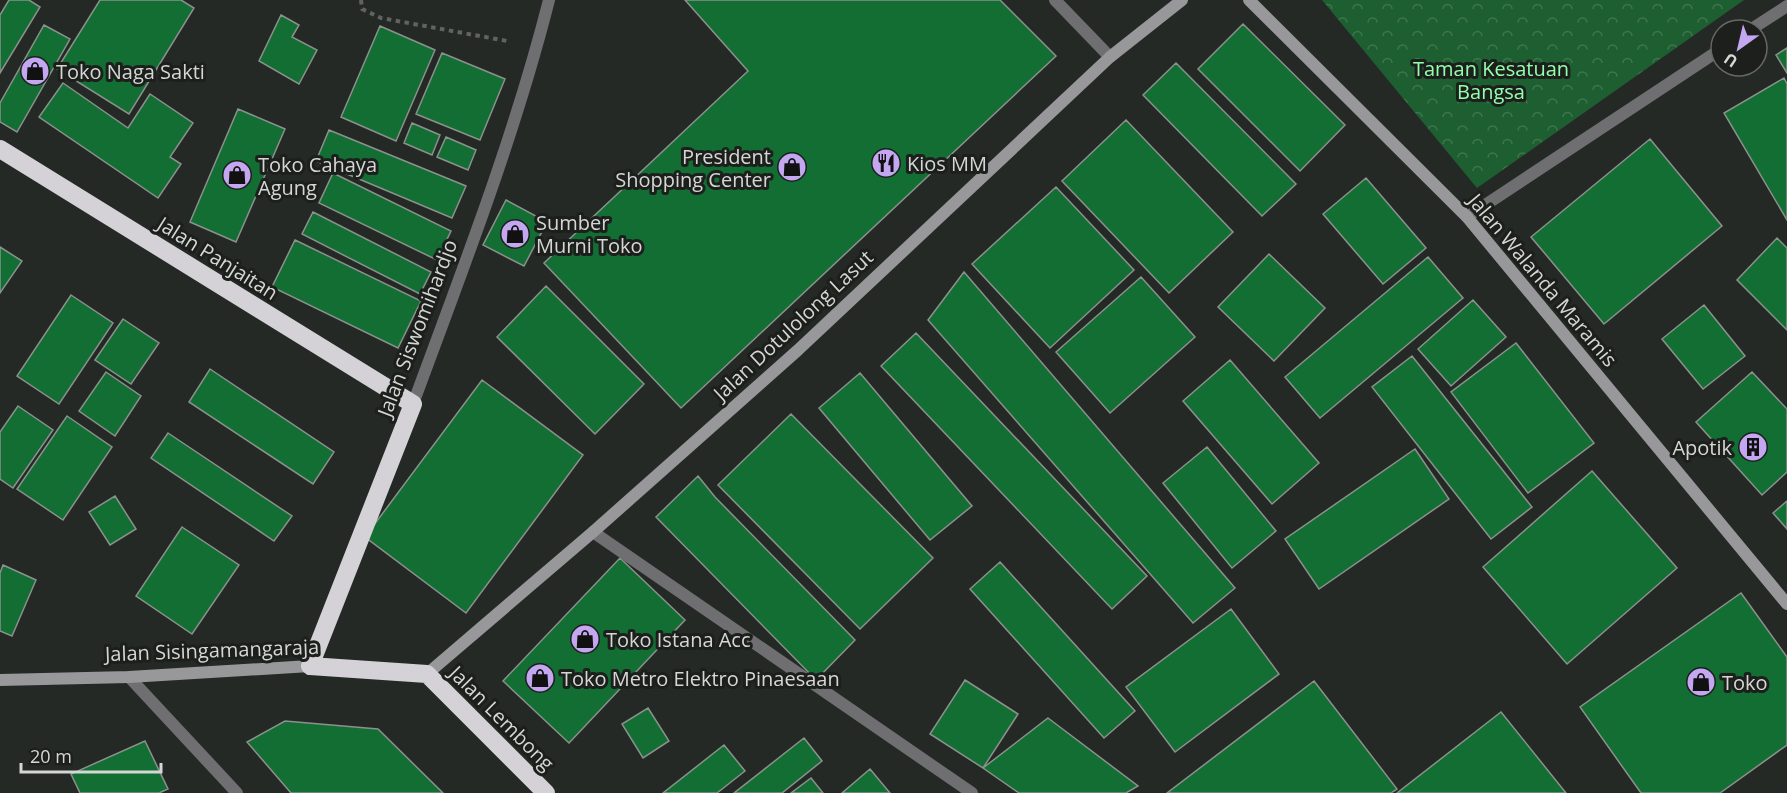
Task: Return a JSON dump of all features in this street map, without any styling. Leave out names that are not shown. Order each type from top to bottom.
[{"type":"highway","name":"Jalan Panjaitan","points":[[0,149],[413,404]]},
{"type":"highway","name":"Jalan Siswomihardjo","points":[[310,666],[413,404]]},
{"type":"highway","name":"Jalan Sisingamangaraja","points":[[310,666],[426,674]]},
{"type":"highway","name":"Jalan Lembong","points":[[426,674],[546,793]]},
{"type":"street","name":"Jalan Siswomihardjo","points":[[413,404],[476,236],[537,47],[549,0]]},
{"type":"street","points":[[1055,0],[1110,57]]},
{"type":"street","name":"Jalan Dotulolong Lasut","points":[[426,674],[593,532],[798,350],[1110,57],[1182,0]]},
{"type":"street","name":"Jalan Walanda Maramis","points":[[1249,0],[1467,217],[1787,604]]},
{"type":"street","points":[[1768,18],[1787,6]]},
{"type":"street","points":[[1467,217],[1709,57]]},
{"type":"street","points":[[593,532],[972,793]]},
{"type":"street","name":"Jalan Sisingamangaraja","points":[[0,680],[129,677],[310,666]]},
{"type":"street","points":[[129,677],[237,793]]},
{"type":"path","points":[[362,0],[362,9],[381,18],[537,47]]},
{"type":"green space","name":"Taman Kesatuan Bangsa","points":[[1322,0],[1744,0],[1718,18],[1709,18],[1709,25],[1477,188]]},
{"type":"building","points":[[9,0],[29,0],[40,7],[0,73],[0,15]]},
{"type":"building","points":[[100,0],[181,0],[194,8],[129,114],[57,69]]},
{"type":"building","name":"President Shopping Center","points":[[685,0],[1000,0],[1056,56],[681,408],[544,263],[748,71]]},
{"type":"building","points":[[281,15],[299,25],[292,37],[317,50],[299,84],[259,61]]},
{"type":"building","points":[[1243,24],[1345,125],[1300,171],[1198,69]]},
{"type":"building","name":"Toko Naga Sakti","points":[[44,25],[70,39],[17,132],[0,122],[0,103]]},
{"type":"building","points":[[380,26],[435,50],[396,141],[341,117]]},
{"type":"building","points":[[1787,48],[1787,73],[1776,55]]},
{"type":"building","points":[[442,53],[505,79],[480,140],[416,114]]},
{"type":"building","points":[[1176,63],[1296,184],[1262,216],[1143,95]]},
{"type":"building","points":[[1784,78],[1787,84],[1787,220],[1724,113]]},
{"type":"building","points":[[63,83],[128,128],[150,94],[193,123],[170,157],[181,164],[158,198],[39,117]]},
{"type":"building","name":"Toko Cahaya Agung","points":[[238,109],[285,129],[236,242],[190,222]]},
{"type":"building","points":[[1126,120],[1233,232],[1169,293],[1062,181]]},
{"type":"building","points":[[412,123],[440,135],[432,155],[404,143]]},
{"type":"building","points":[[329,130],[466,186],[452,218],[316,161]]},
{"type":"building","points":[[446,137],[476,150],[468,170],[437,157]]},
{"type":"building","points":[[1650,139],[1722,226],[1604,324],[1531,237]]},
{"type":"building","points":[[333,173],[451,231],[437,260],[319,203]]},
{"type":"building","points":[[1366,178],[1426,248],[1383,284],[1323,214]]},
{"type":"building","points":[[1056,187],[1134,270],[1050,348],[972,264]]},
{"type":"building","name":"Sumber Murni Toko","points":[[506,200],[547,222],[524,266],[483,245]]},
{"type":"building","points":[[313,212],[431,272],[420,294],[302,234]]},
{"type":"building","points":[[1777,238],[1787,248],[1787,330],[1737,280]]},
{"type":"building","points":[[295,240],[421,301],[398,348],[272,287]]},
{"type":"building","points":[[0,247],[22,261],[0,293]]},
{"type":"building","points":[[1269,254],[1325,308],[1274,361],[1218,307]]},
{"type":"building","points":[[1428,257],[1463,298],[1320,418],[1285,377]]},
{"type":"building","points":[[964,272],[1235,588],[1193,623],[928,320]]},
{"type":"building","points":[[1141,277],[1195,337],[1110,413],[1056,352]]},
{"type":"building","points":[[546,286],[644,384],[595,434],[497,337]]},
{"type":"building","points":[[71,295],[113,323],[59,404],[17,376]]},
{"type":"building","points":[[1473,300],[1506,337],[1451,386],[1418,349]]},
{"type":"building","points":[[1704,305],[1745,356],[1703,389],[1662,339]]},
{"type":"building","points":[[123,319],[159,343],[131,384],[95,360]]},
{"type":"building","points":[[916,333],[1147,576],[1112,609],[881,366]]},
{"type":"building","points":[[1516,343],[1594,443],[1528,493],[1451,392]]},
{"type":"building","points":[[1412,356],[1532,507],[1491,539],[1372,387]]},
{"type":"building","points":[[1230,360],[1319,463],[1272,504],[1183,401]]},
{"type":"building","points":[[210,369],[334,452],[313,484],[189,402]]},
{"type":"building","points":[[106,372],[141,396],[115,436],[79,411]]},
{"type":"building","name":"Apotik","points":[[1752,372],[1787,409],[1787,472],[1762,495],[1696,422]]},
{"type":"building","points":[[860,373],[972,506],[930,540],[819,408]]},
{"type":"building","points":[[482,380],[583,455],[466,613],[365,537]]},
{"type":"building","points":[[18,406],[53,430],[13,488],[0,479],[0,432]]},
{"type":"building","points":[[791,414],[933,558],[860,629],[718,485]]},
{"type":"building","points":[[67,416],[112,447],[63,520],[17,489]]},
{"type":"building","points":[[168,433],[292,516],[274,541],[151,458]]},
{"type":"building","points":[[1207,447],[1276,531],[1232,568],[1163,483]]},
{"type":"building","points":[[1415,449],[1449,499],[1319,589],[1285,539]]},
{"type":"building","points":[[1592,471],[1677,568],[1567,664],[1483,567]]},
{"type":"building","points":[[698,476],[715,497],[855,640],[816,680],[656,517]]},
{"type":"building","points":[[115,496],[136,529],[110,545],[89,512]]},
{"type":"building","points":[[1787,501],[1787,529],[1773,513]]},
{"type":"building","points":[[182,527],[239,565],[192,634],[136,596]]},
{"type":"building","points":[[620,558],[685,620],[569,743],[503,681]]},
{"type":"building","points":[[1000,562],[1135,711],[1104,738],[970,589]]},
{"type":"building","points":[[3,565],[36,580],[12,636],[0,631],[0,573]]},
{"type":"building","name":"Toko","points":[[1741,593],[1787,657],[1787,745],[1720,793],[1641,793],[1580,707]]},
{"type":"building","points":[[1231,609],[1279,674],[1175,752],[1126,687]]},
{"type":"building","points":[[965,680],[1018,714],[983,768],[930,734]]},
{"type":"building","points":[[1314,681],[1397,789],[1391,793],[1167,793]]},
{"type":"building","points":[[648,708],[669,741],[643,758],[622,724]]},
{"type":"building","points":[[1501,712],[1566,793],[1397,793]]},
{"type":"building","points":[[1048,718],[1138,786],[1126,793],[1019,793],[983,768]]},
{"type":"building","points":[[285,721],[378,729],[443,793],[291,793],[247,742]]},
{"type":"building","points":[[804,738],[822,761],[782,793],[734,793]]},
{"type":"building","points":[[145,741],[168,789],[159,793],[80,793],[71,774]]},
{"type":"building","points":[[724,745],[745,771],[717,793],[663,793]]},
{"type":"building","points":[[870,769],[890,793],[842,793]]},
{"type":"building","points":[[811,778],[823,793],[791,793]]},
{"type":"place","name":"Toko Naga Sakti","points":[[35,71]]},
{"type":"place","name":"Kios MM","points":[[886,163]]},
{"type":"place","name":"President Shopping Center","points":[[792,167]]},
{"type":"place","name":"Toko Cahaya Agung","points":[[237,175]]},
{"type":"place","name":"Sumber Murni Toko","points":[[515,234]]},
{"type":"place","name":"Apotik","points":[[1753,447]]},
{"type":"place","name":"Toko Istana Acc","points":[[585,639]]},
{"type":"place","name":"Toko Metro Elektro Pinaesaan","points":[[540,678]]},
{"type":"place","name":"Toko","points":[[1701,682]]}]
